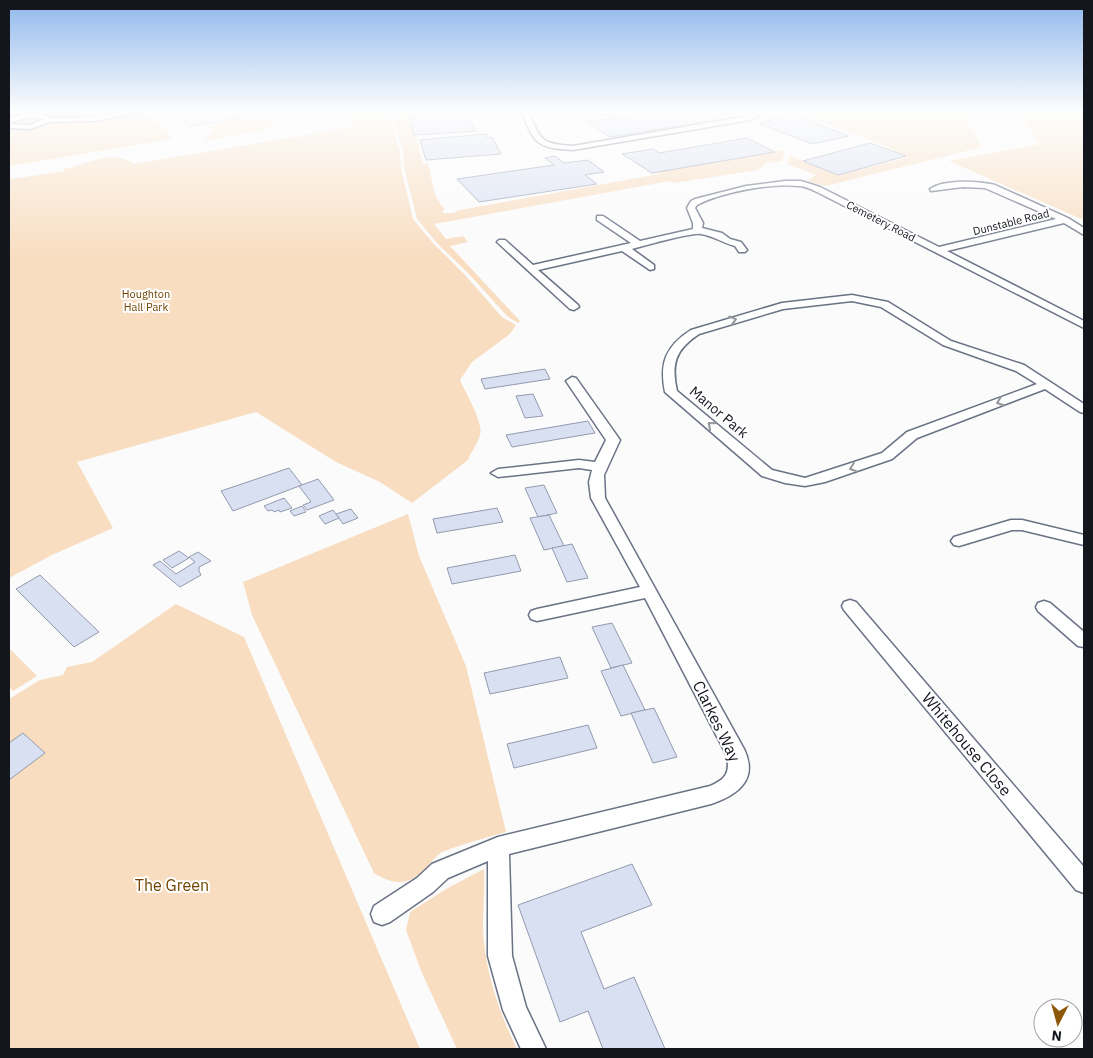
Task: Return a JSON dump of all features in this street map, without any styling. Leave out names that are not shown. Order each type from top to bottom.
[{"type":"street","name":"Cemetery Road","points":[[696,230],[698,219],[691,208],[698,201],[778,183],[808,184],[1084,325]]},
{"type":"street","points":[[934,189],[963,183],[980,184],[992,187],[1065,220]]},
{"type":"street","points":[[600,218],[639,245]]},
{"type":"street","name":"Dunstable Road","points":[[940,250],[1065,220],[1084,232]]},
{"type":"street","points":[[532,268],[683,235],[696,230],[719,235],[738,244],[742,250]]},
{"type":"street","points":[[502,242],[574,307]]},
{"type":"street","points":[[624,248],[650,267]]},
{"type":"street","name":"Manor Park","points":[[1045,385],[912,434],[887,456],[820,479],[805,482],[785,479],[767,473],[672,392],[667,374],[669,360],[686,338],[704,328],[782,306],[852,298],[884,304],[947,343],[1020,368],[1084,409]]},
{"type":"street","name":"Clarkes Way","points":[[382,914],[425,885],[440,871],[498,847],[711,795],[727,789],[736,778],[740,767],[737,754],[598,498],[595,488],[595,477],[613,440],[572,381]]},
{"type":"street","points":[[498,473],[579,464],[600,467]]},
{"type":"street","points":[[959,541],[1011,525],[1022,524],[1084,540]]},
{"type":"street","points":[[537,615],[650,591]]},
{"type":"street","name":"Whitehouse Close","points":[[850,606],[1084,883]]},
{"type":"street","points":[[1044,607],[1084,640]]},
{"type":"street","points":[[498,847],[500,956],[515,1010],[534,1049]]},
{"type":"green space","points":[[9,160],[43,160],[9,166]]},
{"type":"green space","name":"Houghton Hall Park","points":[[95,160],[127,160],[134,164],[155,160],[401,160],[413,219],[502,317],[516,325],[510,334],[472,362],[460,380],[477,415],[480,430],[479,438],[468,460],[412,503],[380,482],[336,462],[256,412],[77,462],[113,528],[52,555],[9,578],[9,177],[12,179],[64,171],[64,169]]},
{"type":"green space","points":[[404,160],[422,160],[423,164],[428,163],[435,194],[445,209],[443,213],[453,213],[460,210],[659,174],[656,172],[723,160],[782,160],[766,163],[758,170],[673,183],[670,181],[434,224],[446,239],[463,236],[468,242],[450,246],[520,321],[518,323],[507,316],[469,274],[436,242],[417,219]]},
{"type":"green space","points":[[788,160],[801,160],[839,175],[896,160],[928,160],[825,186],[807,181],[816,175],[787,164]]},
{"type":"green space","points":[[1084,160],[1084,220],[949,161]]},
{"type":"green space","points":[[408,514],[419,556],[466,666],[506,832],[442,852],[415,877],[403,882],[396,882],[374,873],[252,615],[243,582]]},
{"type":"green space","name":"The Green","points":[[176,604],[244,637],[420,1049],[9,1049],[9,699],[40,680],[63,675],[67,667],[92,662]]},
{"type":"green space","points":[[9,648],[37,676],[13,691],[9,687]]},
{"type":"green space","points":[[484,869],[483,927],[486,958],[489,974],[504,1021],[517,1049],[457,1049],[422,973],[406,930],[410,912],[446,889]]},
{"type":"building","points":[[548,160],[561,160],[564,163],[588,160],[604,172],[585,175],[597,184],[479,202],[457,179],[554,165]]},
{"type":"building","points":[[632,160],[726,160],[652,173]]},
{"type":"building","points":[[805,160],[890,160],[838,175],[803,161]]},
{"type":"building","points":[[545,369],[550,379],[485,389],[481,379]]},
{"type":"building","points":[[533,394],[543,416],[525,418],[516,396]]},
{"type":"building","points":[[588,421],[595,433],[512,447],[506,435]]},
{"type":"building","points":[[289,468],[302,485],[233,511],[221,491]]},
{"type":"building","points":[[318,479],[334,500],[307,510],[303,505],[311,502],[299,486]]},
{"type":"building","points":[[544,485],[557,513],[538,517],[525,488]]},
{"type":"building","points":[[284,498],[292,508],[274,512],[272,510],[268,511],[264,506]]},
{"type":"building","points":[[302,506],[306,512],[294,516],[290,511]]},
{"type":"building","points":[[497,508],[503,522],[437,533],[433,519]]},
{"type":"building","points":[[351,509],[358,518],[343,524],[336,514]]},
{"type":"building","points":[[333,510],[339,518],[325,524],[319,516]]},
{"type":"building","points":[[549,515],[564,546],[544,550],[530,518]]},
{"type":"building","points":[[572,544],[588,578],[567,582],[552,548]]},
{"type":"building","points":[[179,551],[189,558],[172,568],[163,560]]},
{"type":"building","points":[[198,552],[211,561],[199,567],[201,575],[180,587],[153,565],[160,561],[176,574],[195,562],[189,557]]},
{"type":"building","points":[[515,555],[521,571],[452,584],[447,568]]},
{"type":"building","points":[[40,575],[99,632],[74,647],[16,589]]},
{"type":"building","points":[[612,623],[632,663],[611,668],[592,627]]},
{"type":"building","points":[[560,657],[568,678],[490,694],[484,673]]},
{"type":"building","points":[[623,665],[645,710],[621,716],[601,671]]},
{"type":"building","points":[[654,708],[677,757],[653,763],[631,713]]},
{"type":"building","points":[[588,725],[597,748],[514,768],[507,744]]},
{"type":"building","points":[[23,733],[45,753],[9,780],[9,743]]},
{"type":"building","points":[[632,864],[652,905],[581,932],[604,989],[634,977],[665,1049],[603,1049],[588,1011],[560,1022],[518,905]]}]
